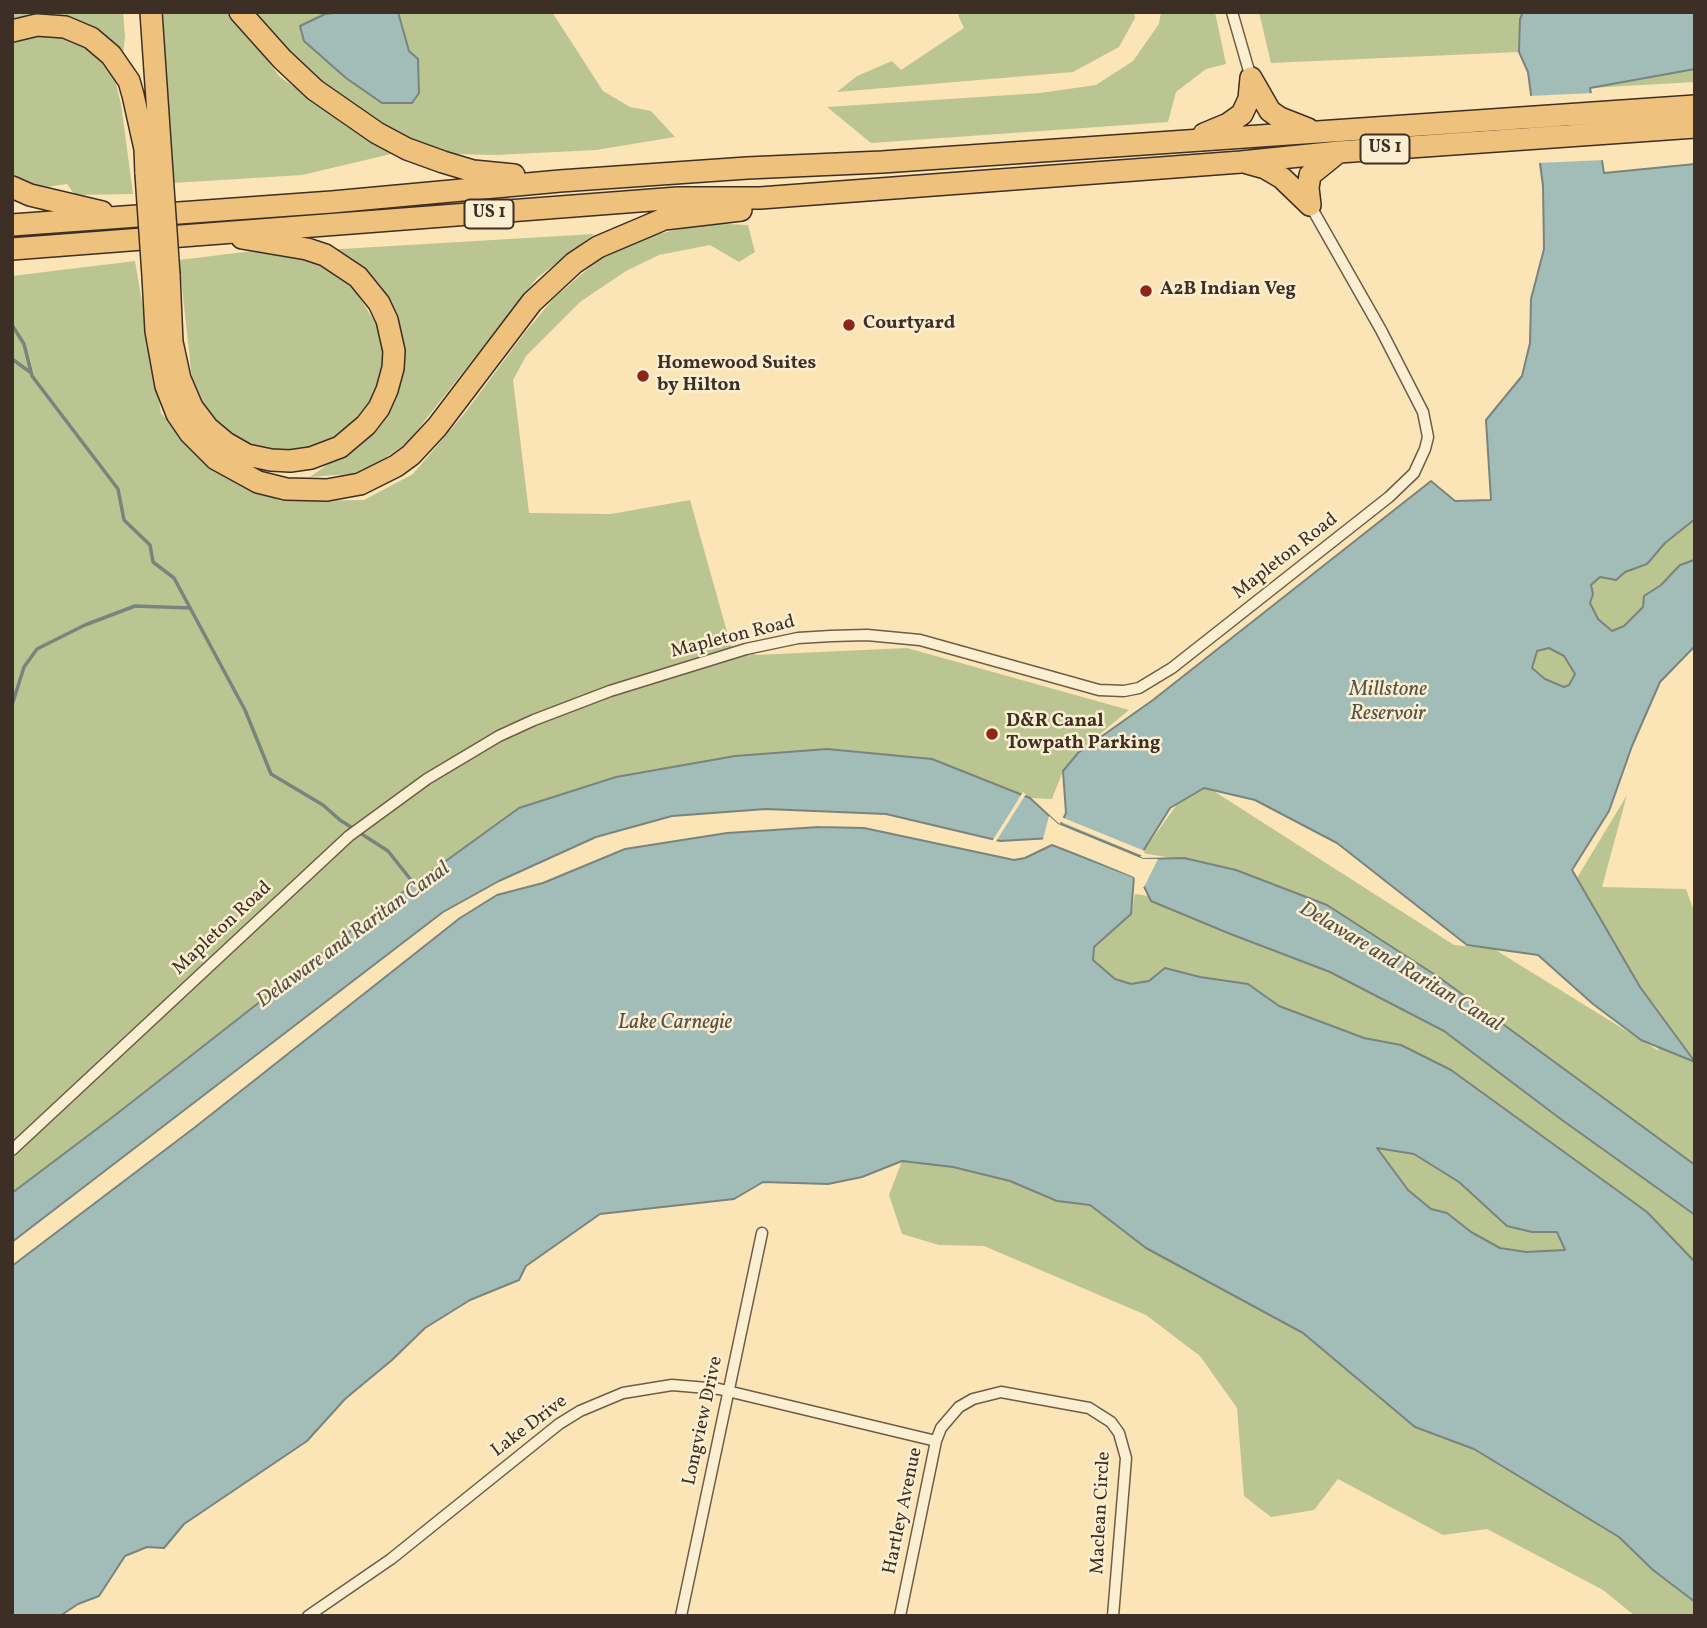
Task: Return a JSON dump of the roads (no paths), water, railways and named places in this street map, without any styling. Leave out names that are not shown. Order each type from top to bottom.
[{"type":"highway","points":[[138,12],[145,149]]},
{"type":"highway","points":[[150,12],[154,174],[161,276],[180,379],[192,407],[208,428],[247,455],[290,461],[311,458],[329,451],[354,436],[366,425],[379,408],[393,368],[391,336],[379,303],[358,277],[326,255],[307,249],[219,234]]},
{"type":"highway","points":[[240,12],[282,59],[316,89],[377,133],[407,149],[473,171],[542,176],[561,181]]},
{"type":"highway","points":[[12,31],[37,25],[65,27],[84,34],[102,46],[129,81],[145,149],[154,174]]},
{"type":"highway","points":[[1251,78],[1275,114],[1313,131]]},
{"type":"highway","points":[[1186,142],[1236,120],[1246,109],[1251,78]]},
{"type":"highway","name":"US 1","points":[[12,225],[332,202],[561,181],[1186,142],[1476,120],[1568,136],[1603,123],[1695,106]]},
{"type":"highway","name":"US 1","points":[[12,249],[678,198],[760,198],[1241,162],[1528,129],[1558,116],[1603,123],[1695,127]]},
{"type":"highway","points":[[1310,205],[1310,174],[1339,152]]},
{"type":"highway","points":[[1241,162],[1265,168],[1282,178],[1310,205]]},
{"type":"highway","points":[[12,187],[30,195],[121,216]]},
{"type":"highway","points":[[161,276],[156,331],[166,386],[177,414],[203,447],[230,467],[258,482],[286,489],[311,491],[344,488],[379,475],[411,455],[437,427],[532,302],[574,263],[598,247],[664,219],[743,209],[760,198]]},
{"type":"street","points":[[1232,12],[1251,78]]},
{"type":"street","name":"Mapleton Road","points":[[12,1150],[349,836],[393,802],[464,757],[499,736],[534,720],[610,691],[769,643],[831,636],[896,638],[947,646],[1098,690],[1124,691],[1139,688],[1155,680],[1389,497],[1414,473],[1425,449],[1428,437],[1423,412],[1390,347],[1310,205]]},
{"type":"street","name":"Longview Drive","points":[[681,1616],[762,1233]]},
{"type":"street","name":"Lake Drive","points":[[309,1616],[391,1559],[559,1424],[602,1400],[647,1388],[696,1386],[728,1391],[936,1441]]},
{"type":"street","name":"Maclean Circle","points":[[985,1394],[1001,1392],[1089,1408],[1111,1422],[1119,1433],[1126,1458],[1113,1616]]},
{"type":"street","name":"Hartley Avenue","points":[[900,1616],[936,1441],[941,1428],[954,1412],[985,1394]]},
{"type":"water","points":[[398,12],[409,51],[418,59],[419,93],[412,103],[382,103],[346,78],[304,41],[300,26],[325,14]]},
{"type":"water","name":"Millstone Reservoir","points":[[1523,12],[1695,12],[1695,69],[1590,88],[1604,173],[1695,164],[1695,519],[1665,543],[1647,564],[1625,572],[1616,580],[1600,577],[1591,585],[1593,594],[1590,603],[1598,619],[1612,631],[1624,626],[1643,607],[1644,596],[1661,585],[1680,565],[1694,560],[1695,548],[1695,646],[1660,682],[1632,746],[1609,811],[1572,870],[1640,987],[1695,1062],[1641,1040],[1593,1004],[1538,955],[1467,945],[1337,843],[1255,800],[1204,788],[1170,808],[1140,856],[1061,824],[1066,813],[1063,771],[1078,753],[1153,700],[1431,481],[1455,501],[1491,500],[1486,420],[1522,376],[1530,343],[1531,299],[1544,249],[1543,186],[1528,72],[1519,52],[1520,19]],"holes":[[[1549,648],[1564,656],[1575,674],[1569,685],[1564,687],[1545,679],[1532,668],[1537,651]]]},
{"type":"water","name":"Delaware and Raritan Canal","points":[[827,749],[932,759],[1030,798],[1058,824],[1143,859],[1184,858],[1236,870],[1327,905],[1440,978],[1695,1165],[1695,1215],[1444,1031],[1330,972],[1151,901],[1137,872],[1052,838],[1000,841],[886,814],[766,809],[672,816],[596,837],[499,881],[443,912],[12,1242],[12,1193],[367,918],[519,808],[616,777],[735,756]]},
{"type":"water","name":"Lake Carnegie","points":[[819,827],[864,828],[1014,860],[1025,858],[1052,845],[1134,877],[1131,914],[1094,947],[1093,960],[1115,979],[1131,984],[1149,981],[1165,968],[1200,977],[1248,984],[1279,1006],[1364,1038],[1401,1045],[1451,1070],[1647,1212],[1695,1262],[1695,1602],[1653,1570],[1619,1537],[1474,1449],[1415,1427],[1303,1333],[1146,1248],[1090,1205],[1057,1201],[1010,1181],[953,1167],[902,1161],[862,1177],[828,1184],[763,1182],[734,1199],[600,1214],[526,1266],[519,1280],[470,1300],[425,1328],[345,1399],[307,1441],[184,1524],[164,1548],[147,1547],[125,1556],[99,1596],[78,1604],[60,1616],[12,1616],[12,1266],[194,1128],[460,918],[497,895],[543,883],[625,849],[727,833]],"holes":[[[1377,1148],[1414,1154],[1459,1182],[1507,1226],[1532,1232],[1557,1232],[1565,1250],[1526,1252],[1500,1248],[1471,1232],[1447,1213],[1431,1209],[1408,1190]]]},
{"type":"waterway","name":"Delaware and Raritan Canal","points":[[12,325],[24,344],[32,376],[118,489],[124,520],[150,545],[153,562],[174,578],[245,710],[271,774],[323,805],[340,820],[388,851],[415,885]]},
{"type":"waterway","points":[[12,359],[30,372]]},
{"type":"waterway","points":[[12,705],[24,667],[37,649],[85,625],[135,606],[190,608]]},
{"type":"place","name":"A2B Indian Veg","points":[[1146,291]]},
{"type":"place","name":"Courtyard","points":[[849,325]]},
{"type":"place","name":"Homewood Suites by Hilton","points":[[643,376]]},
{"type":"place","name":"D&R Canal Towpath Parking","points":[[992,734]]}]
